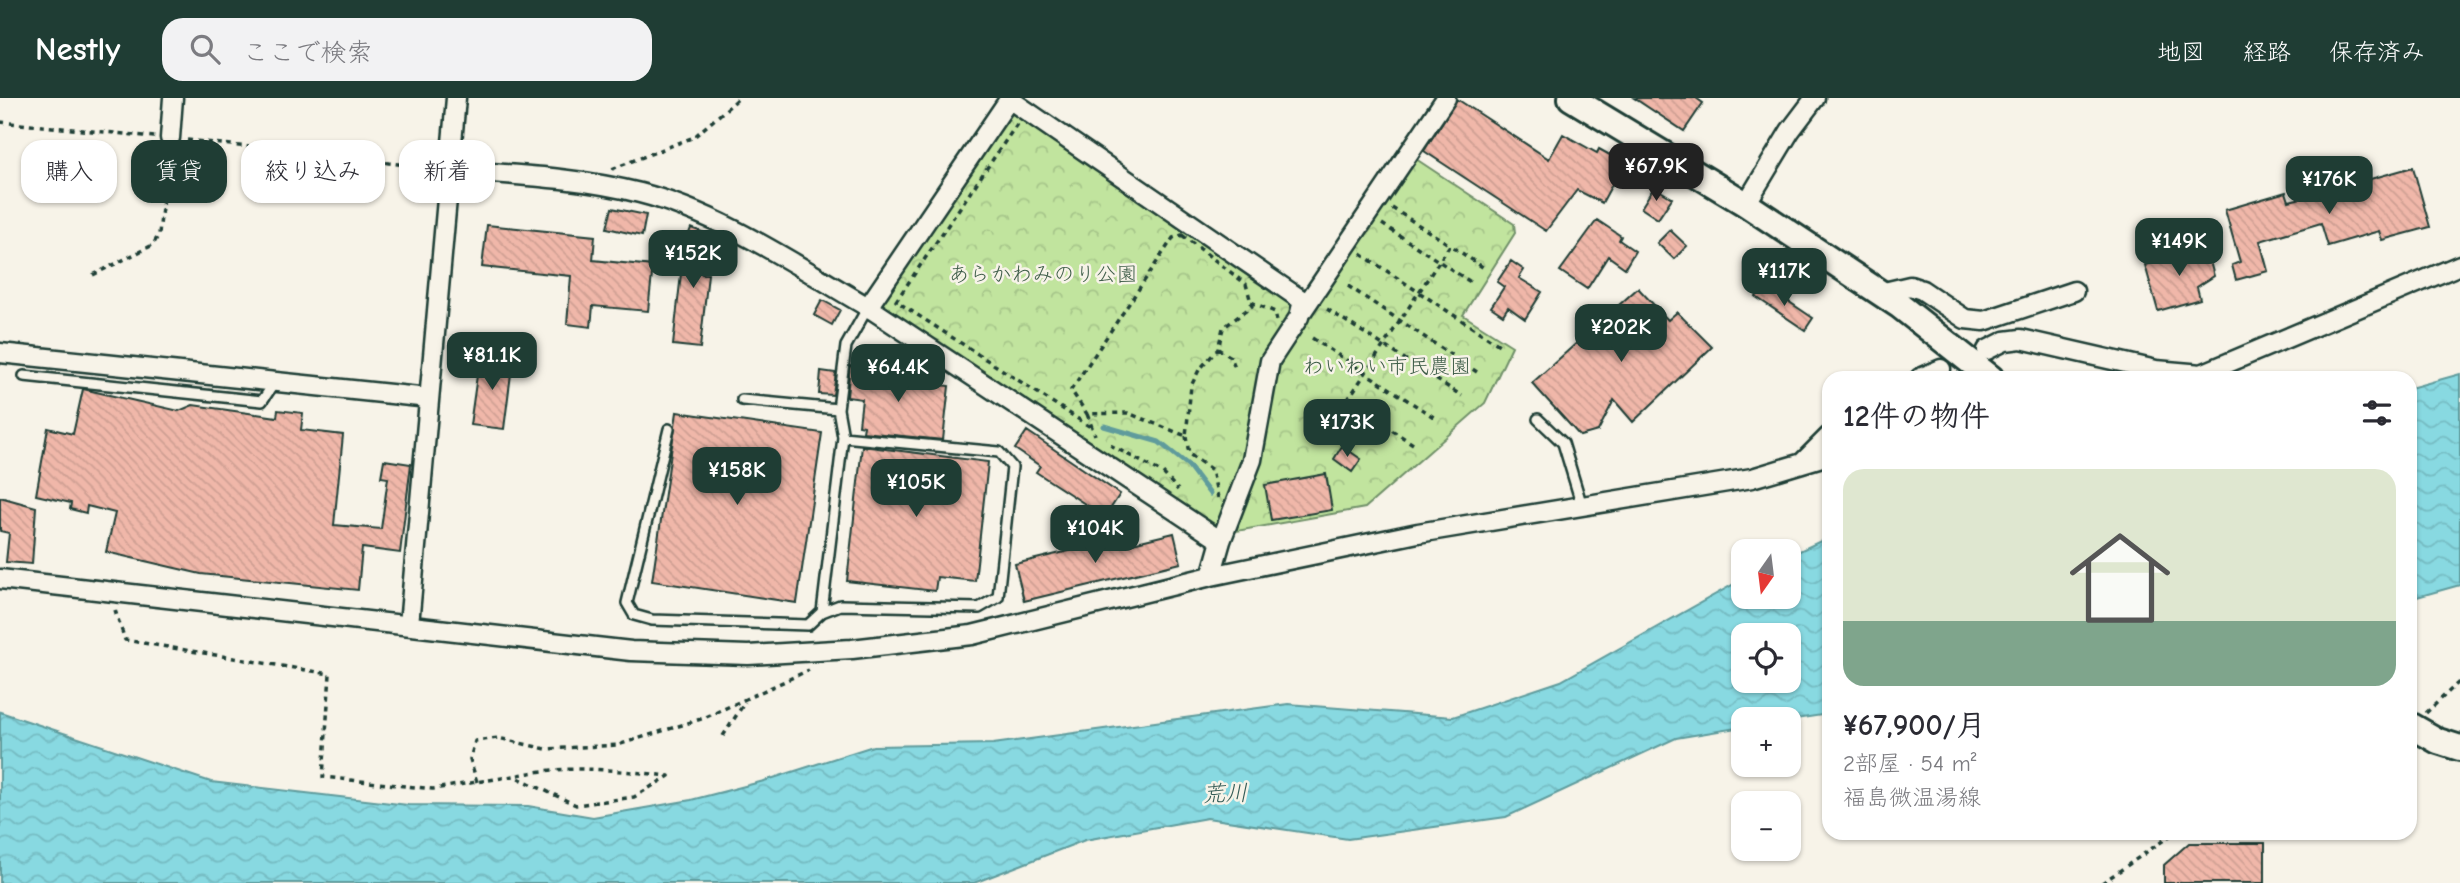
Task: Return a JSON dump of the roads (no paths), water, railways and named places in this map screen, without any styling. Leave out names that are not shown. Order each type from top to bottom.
[{"type":"main road","points":[[1571,98],[1746,204],[1880,293],[1982,371]]},
{"type":"main road","points":[[2417,729],[2438,741],[2460,748]]},
{"type":"street","points":[[170,138],[173,98]]},
{"type":"street","points":[[452,140],[456,98]]},
{"type":"street","points":[[1211,576],[1221,541],[1252,460],[1270,361],[1447,98]]},
{"type":"street","points":[[1746,204],[1790,131],[1815,98]]},
{"type":"street","points":[[868,307],[1009,99],[1287,289],[1303,301],[1303,310]]},
{"type":"street","points":[[495,173],[580,180],[642,194],[687,209],[738,233],[868,307],[1221,541]]},
{"type":"street","points":[[409,625],[447,203]]},
{"type":"street","points":[[2209,371],[2460,265]]},
{"type":"street","points":[[1880,293],[1910,286],[1922,290],[1965,319],[1984,321],[2074,291]]},
{"type":"street","points":[[1987,350],[2021,339],[2163,371]]},
{"type":"street","points":[[0,353],[429,397]]},
{"type":"street","points":[[1936,371],[1941,369]]},
{"type":"street","points":[[1802,463],[1822,443]]},
{"type":"street","points":[[0,579],[631,651],[748,656],[852,649],[972,635],[1211,576],[1418,533],[1752,478],[1822,457]]},
{"type":"lane","points":[[822,612],[843,437],[838,409],[846,346],[868,307]]},
{"type":"lane","points":[[24,376],[262,401],[275,382]]},
{"type":"lane","points":[[742,400],[838,409]]},
{"type":"lane","points":[[1538,419],[1563,443],[1583,506]]},
{"type":"lane","points":[[669,429],[627,603],[634,615],[652,620],[808,625],[822,612],[840,605],[979,608],[998,597],[1012,467],[999,452],[843,437]]},
{"type":"water","points":[[2460,374],[2460,585],[2417,597],[2417,386]]},
{"type":"water","name":"荒川","points":[[1822,540],[1822,715],[1801,718],[1801,707],[1731,707],[1731,729],[1676,738],[1506,817],[1348,839],[1207,818],[1085,840],[974,883],[0,883],[0,712],[211,782],[408,805],[528,806],[593,817],[691,800],[764,781],[873,746],[993,744],[1288,704],[1453,717],[1561,681],[1731,586],[1731,609],[1801,609],[1801,550]]},
{"type":"waterway","points":[[1104,426],[1159,442],[1188,465],[1210,494]]},
{"type":"park label","name":"あらかわみのり公園","points":[[1043,274]]},
{"type":"park label","name":"わいわい市民農園","points":[[1387,366]]}]
